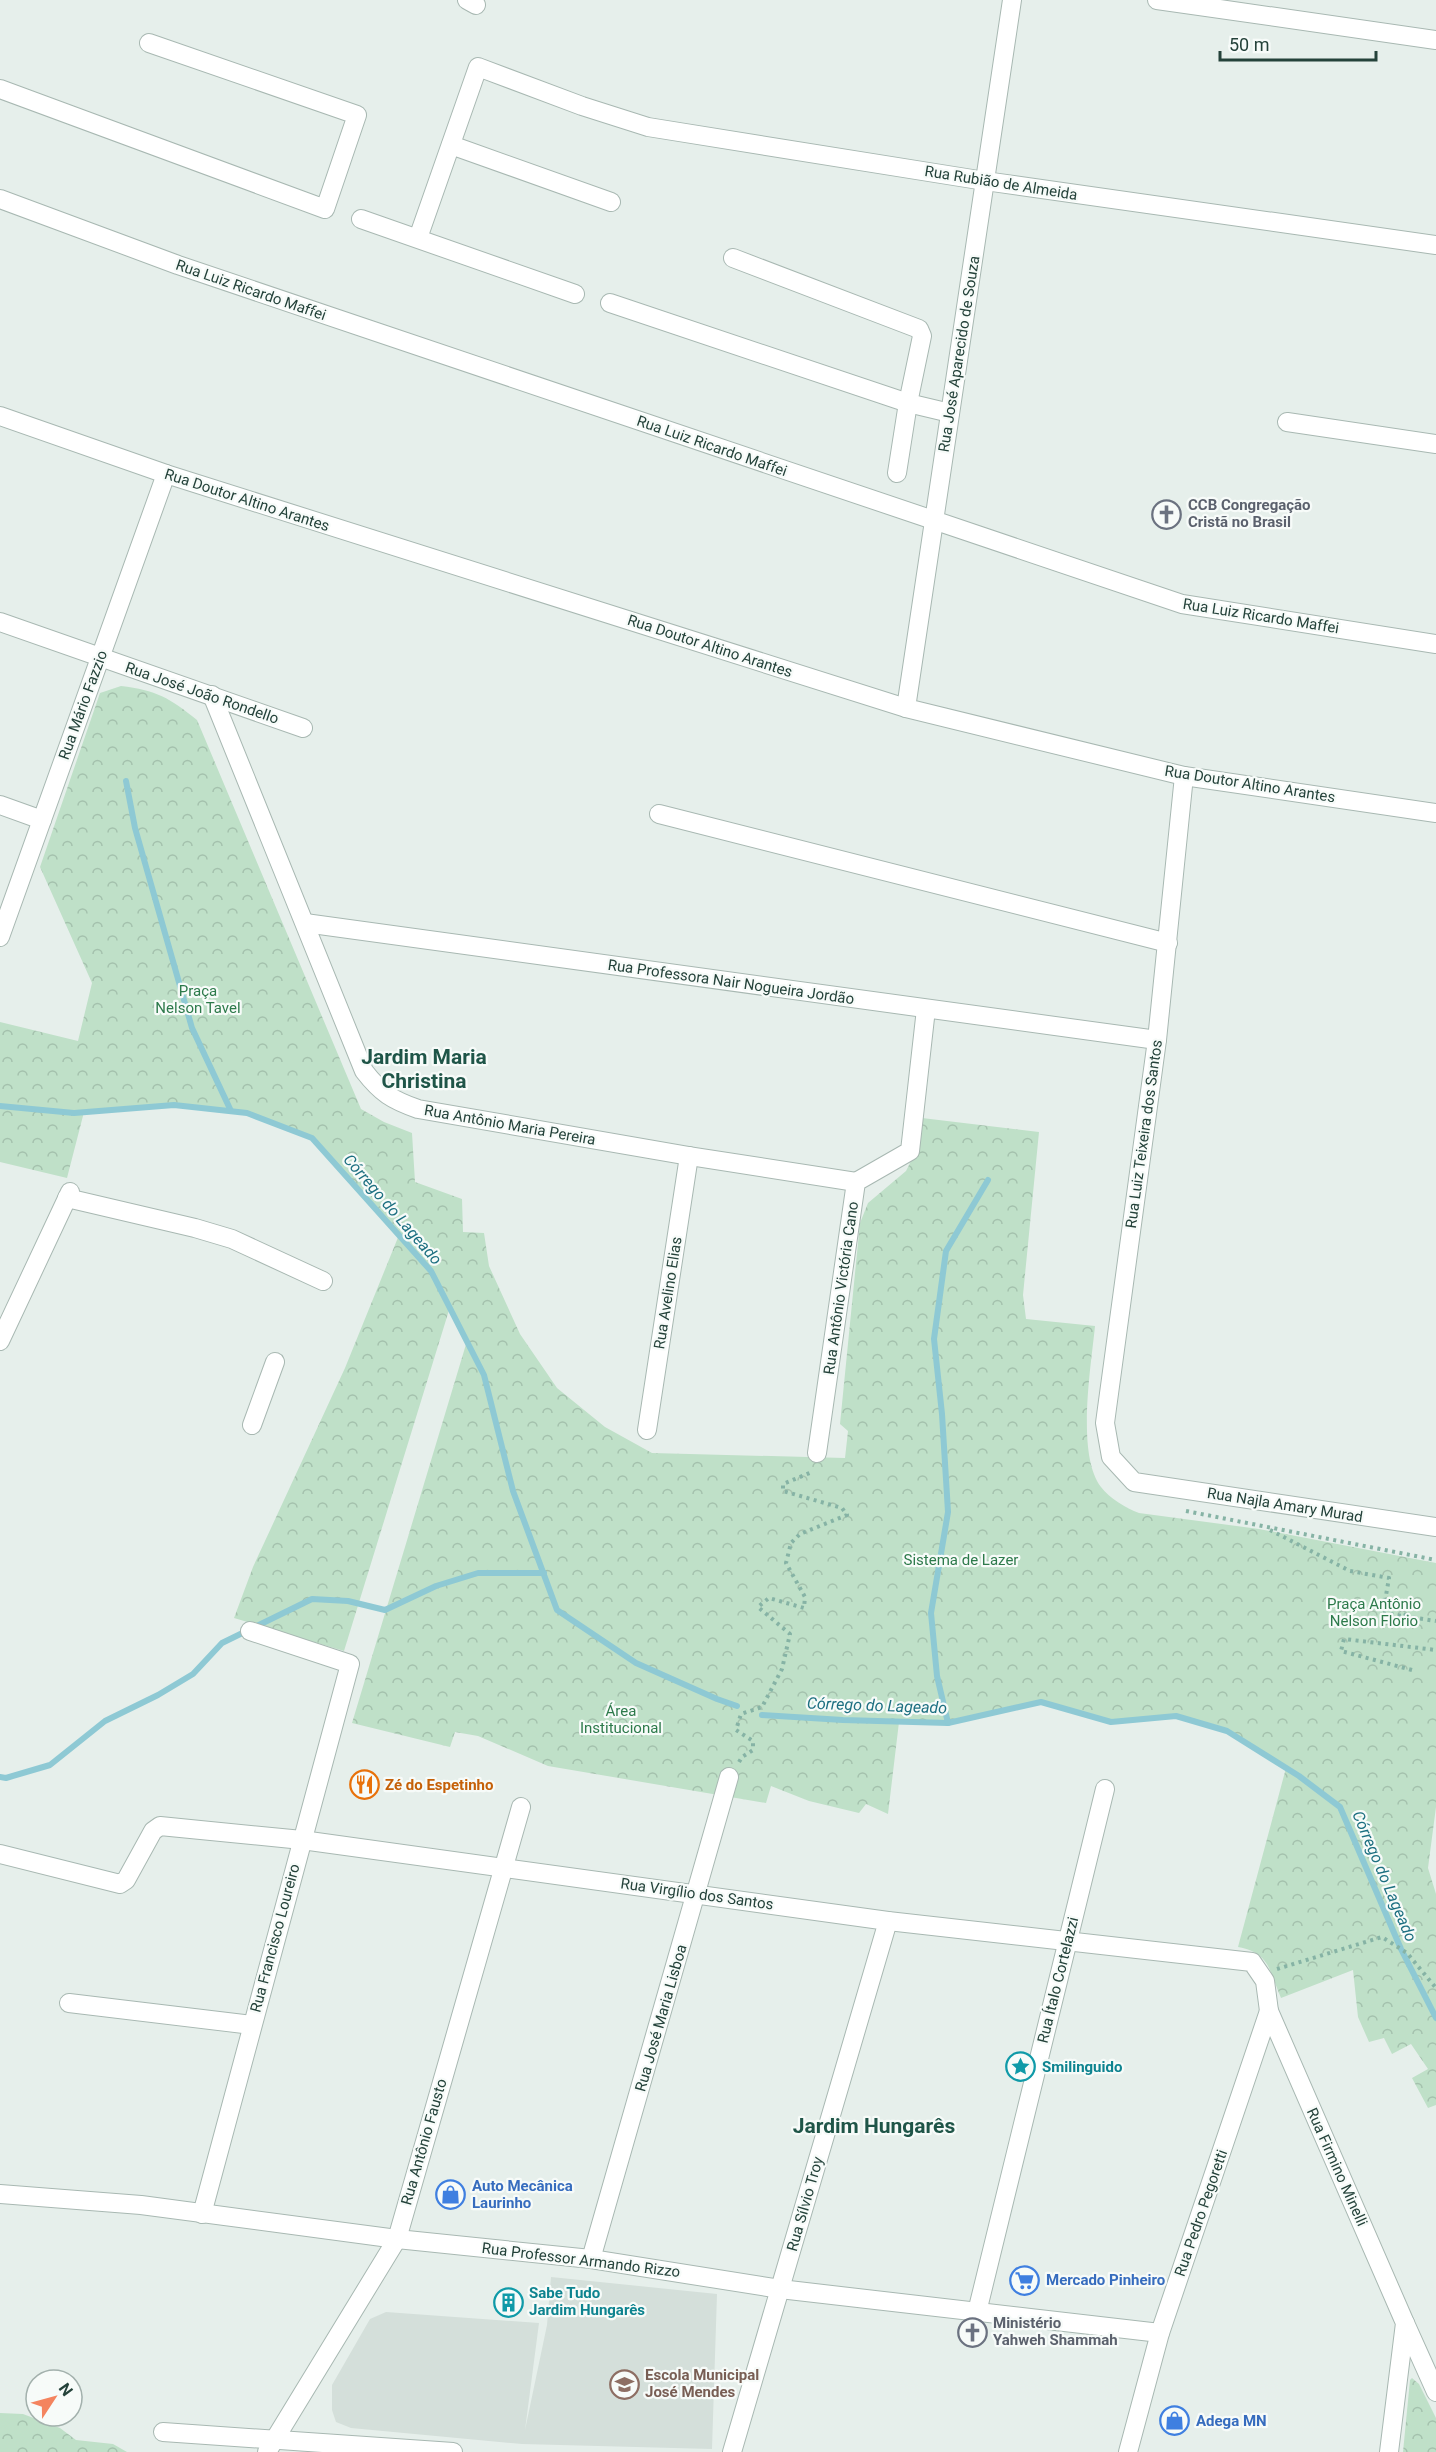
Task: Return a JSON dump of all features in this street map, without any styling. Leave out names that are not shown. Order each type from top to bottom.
[{"type":"street","name":"Rua José Aparecido de Souza","points":[[906,708],[1012,0]]},
{"type":"street","points":[[1157,0],[1436,39]]},
{"type":"street","points":[[0,89],[325,209],[357,115],[149,43]]},
{"type":"street","name":"Rua Rubião de Almeida","points":[[451,145],[478,67],[648,127],[985,181],[1436,245]]},
{"type":"street","points":[[418,238],[451,145],[611,202]]},
{"type":"street","name":"Rua Luiz Ricardo Maffei","points":[[0,199],[178,266],[1182,604],[1436,644]]},
{"type":"street","points":[[361,219],[574,294]]},
{"type":"street","points":[[733,258],[920,329],[922,336],[897,473]]},
{"type":"street","points":[[610,303],[908,403],[950,413]]},
{"type":"street","name":"Rua Doutor Altino Arantes","points":[[0,416],[166,474],[906,708],[1184,776],[1436,813]]},
{"type":"street","points":[[1287,422],[1436,444]]},
{"type":"street","name":"Rua Mário Fazzio","points":[[0,937],[166,474]]},
{"type":"street","name":"Rua José João Rondello","points":[[0,622],[303,728]]},
{"type":"street","name":"Rua Antônio Maria Pereira","points":[[212,695],[364,1071],[376,1087],[394,1100],[418,1109],[689,1156],[856,1182]]},
{"type":"street","name":"Rua Luiz Teixeira dos Santos","points":[[1134,1482],[1111,1457],[1105,1423],[1168,943],[1184,776]]},
{"type":"street","points":[[0,805],[42,820]]},
{"type":"street","points":[[659,814],[1168,943]]},
{"type":"street","name":"Rua Professora Nair Nogueira Jordão","points":[[305,923],[1156,1040]]},
{"type":"street","name":"Rua Antônio Victória Cano","points":[[819,1461],[856,1182],[910,1150],[926,1009]]},
{"type":"street","name":"Rua Avelino Elias","points":[[647,1430],[689,1156]]},
{"type":"street","points":[[0,1341],[7,1307],[69,1195],[232,1239],[323,1281]]},
{"type":"street","points":[[252,1425],[275,1362]]},
{"type":"street","name":"Rua Najla Amary Murad","points":[[1134,1482],[1436,1527]]},
{"type":"street","name":"Rua Francisco Loureiro","points":[[202,2214],[350,1664],[250,1631]]},
{"type":"street","name":"Rua José Maria Lisboa","points":[[591,2259],[729,1777]]},
{"type":"street","name":"Rua Ítalo Cortelazzi","points":[[977,2312],[1105,1789]]},
{"type":"street","name":"Rua Antônio Fausto","points":[[271,2446],[397,2239],[521,1807]]},
{"type":"street","name":"Rua Virgílio dos Santos","points":[[0,1854],[120,1884],[126,1880],[153,1831],[160,1826],[302,1840],[888,1922],[1237,1959],[1252,1962],[1262,1974]]},
{"type":"street","name":"Rua Sílvio Troy","points":[[732,2452],[888,1922]]},
{"type":"street","points":[[1262,1974],[1269,2011]]},
{"type":"street","points":[[69,2003],[252,2025]]},
{"type":"street","name":"Rua Firmino Minelli","points":[[1269,2011],[1436,2392]]},
{"type":"street","name":"Rua Pedro Pegoretti","points":[[1128,2452],[1160,2333],[1269,2011]]},
{"type":"street","name":"Rua Professor Armando Rizzo","points":[[0,2194],[141,2205],[397,2239],[591,2259],[780,2289],[1160,2333]]},
{"type":"street","points":[[1389,2452],[1405,2323]]},
{"type":"street","points":[[163,2432],[271,2446],[453,2452]]},
{"type":"path","points":[[729,1777],[742,1757],[753,1750],[753,1741],[736,1730],[741,1714],[762,1707],[782,1670],[790,1634],[758,1607],[769,1598],[804,1608],[805,1597],[786,1563],[791,1543],[800,1534],[847,1515],[842,1508],[783,1491],[783,1484],[819,1461]]},
{"type":"path","points":[[1177,1509],[1436,1560]]},
{"type":"path","points":[[1264,1527],[1350,1571],[1389,1578],[1383,1612],[1436,1621]]},
{"type":"path","points":[[1406,1616],[1410,1604]]},
{"type":"path","points":[[1412,1670],[1341,1651],[1344,1639],[1436,1650]]},
{"type":"path","points":[[1262,1974],[1382,1936],[1407,1953],[1436,1988]]},
{"type":"shaded area","points":[[551,2277],[717,2294],[712,2449],[522,2444],[351,2428],[336,2422],[332,2410],[332,2385],[370,2319],[386,2312],[539,2323],[525,2430],[547,2325]]},
{"type":"green space","points":[[121,686],[162,696],[197,720],[361,1109],[384,1122],[412,1133],[415,1182],[462,1199],[463,1232],[484,1233],[489,1266],[520,1334],[557,1388],[605,1427],[652,1453],[845,1458],[848,1431],[840,1424],[860,1223],[868,1203],[906,1171],[916,1151],[922,1118],[1039,1132],[1023,1295],[1026,1319],[1095,1326],[1087,1432],[1093,1472],[1104,1491],[1118,1502],[1139,1513],[1259,1529],[1436,1563],[1436,1807],[1428,1868],[1436,1894],[1436,2105],[1428,2108],[1412,2078],[1428,2069],[1411,2044],[1392,2054],[1384,2038],[1369,2042],[1358,2017],[1353,1970],[1281,1998],[1271,1971],[1263,1958],[1238,1947],[1286,1768],[1227,1731],[1176,1716],[1111,1722],[1041,1702],[948,1723],[899,1722],[888,1814],[866,1804],[859,1813],[809,1801],[771,1786],[766,1803],[548,1766],[478,1736],[455,1732],[450,1747],[352,1723],[467,1341],[450,1307],[344,1651],[234,1618],[253,1567],[345,1368],[399,1235],[312,1138],[247,1113],[174,1105],[84,1112],[67,1178],[0,1162],[0,1022],[78,1041],[92,983],[40,867],[100,693]]},
{"type":"green space","points":[[1412,2378],[1419,2384],[1436,2418],[1436,2452],[1403,2452]]},
{"type":"green space","points":[[0,2413],[24,2414],[24,2428],[60,2428],[76,2440],[113,2444],[127,2452],[0,2452]]},
{"type":"waterway","points":[[126,781],[135,828],[192,1028],[231,1111]]},
{"type":"waterway","name":"Córrego do Lageado","points":[[0,1106],[74,1113],[174,1105],[247,1113],[312,1138],[431,1271],[484,1375],[513,1491],[557,1610],[636,1663],[737,1706]]},
{"type":"waterway","points":[[948,1723],[937,1676],[931,1613],[948,1512],[942,1414],[934,1339],[946,1251],[988,1180]]},
{"type":"waterway","points":[[0,1777],[6,1778],[50,1765],[105,1721],[158,1695],[193,1674],[222,1643],[312,1599],[348,1601],[385,1610],[436,1586],[478,1573],[544,1573]]},
{"type":"waterway","name":"Córrego do Lageado","points":[[762,1715],[948,1723],[1041,1702],[1111,1722],[1176,1716],[1227,1731],[1299,1776],[1340,1807],[1401,1949],[1436,2018]]},
{"type":"place","name":"CCB Congregação Cristã no Brasil","points":[[1167,514]]},
{"type":"place","name":"Zé do Espetinho","points":[[364,1785]]},
{"type":"place","name":"Smilinguido","points":[[1021,2067]]},
{"type":"place","name":"Auto Mecânica Laurinho","points":[[451,2195]]},
{"type":"place","name":"Mercado Pinheiro","points":[[1025,2280]]},
{"type":"place","name":"Sabe Tudo Jardim Hungarês","points":[[508,2302]]},
{"type":"place","name":"Ministério Yahweh Shammah","points":[[972,2332]]},
{"type":"place","name":"Escola Municipal José Mendes","points":[[624,2384]]},
{"type":"place","name":"Adega MN","points":[[1175,2421]]},
{"type":"district","name":"Jardim Maria Christina","points":[[424,1069]]},
{"type":"district","name":"Jardim Hungarês","points":[[874,2126]]},
{"type":"park label","name":"Praça Nelson Tavel","points":[[198,1000]]},
{"type":"park label","name":"Sistema de Lazer","points":[[961,1560]]},
{"type":"park label","name":"Praça Antônio Nelson Florio","points":[[1374,1612]]},
{"type":"park label","name":"Área Institucional","points":[[621,1720]]}]
